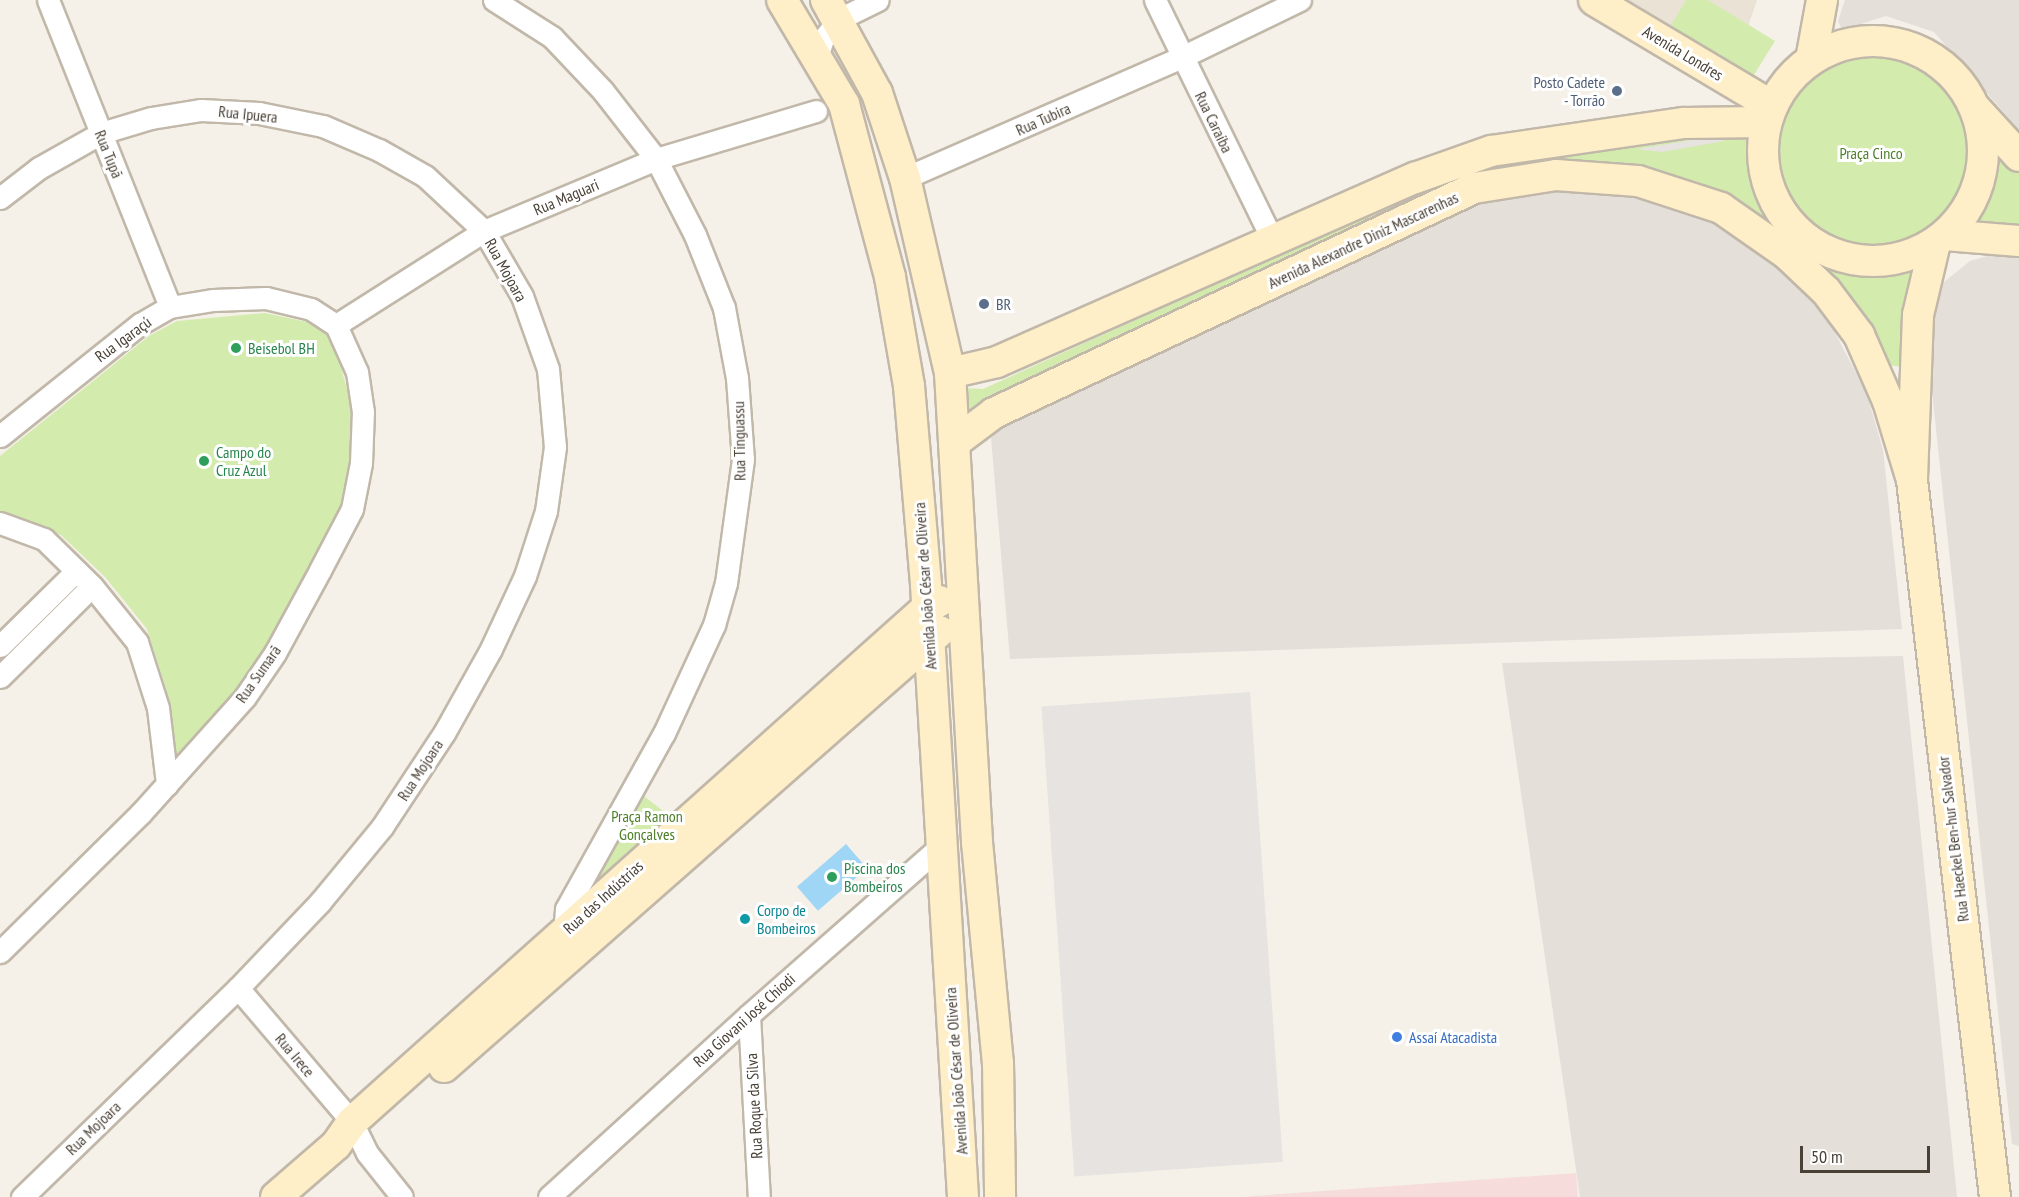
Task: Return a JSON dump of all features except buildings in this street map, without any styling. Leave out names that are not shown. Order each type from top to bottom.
[{"type":"street","name":"Rua Tupã","points":[[48,0],[170,307]]},
{"type":"street","name":"Rua Tinguassu","points":[[494,0],[552,37],[603,91],[656,159],[695,235],[724,308],[737,378],[743,459],[735,539],[714,625],[664,733],[566,909],[576,937]]},
{"type":"street","name":"Avenida João César de Oliveira","points":[[782,0],[844,104],[890,278],[909,386],[928,607],[963,1197]]},
{"type":"street","points":[[817,57],[833,10],[878,0]]},
{"type":"street","name":"Rua Caraíba","points":[[1155,0],[1274,243]]},
{"type":"street","name":"Rua Tubira","points":[[904,178],[1182,57],[1300,0]]},
{"type":"street","name":"Avenida Londres","points":[[1594,0],[1769,114]]},
{"type":"street","points":[[1811,60],[1822,0]]},
{"type":"street","points":[[1837,0],[1834,17],[1837,47]]},
{"type":"street","name":"Avenida João César de Oliveira","points":[[833,10],[878,93],[904,178],[950,374],[962,623],[977,842],[998,1062],[1000,1197]]},
{"type":"street","points":[[1972,105],[1982,139],[1981,175],[1968,208],[1940,239],[1903,258],[1868,261],[1795,245],[1767,181],[1762,152],[1769,114],[1788,80],[1811,60],[1837,47],[1869,41],[1900,45],[1930,57],[1955,78],[1972,105],[2019,156]]},
{"type":"street","name":"Rua Ipuera","points":[[0,198],[39,168],[101,133],[151,118],[201,110],[260,113],[323,126],[425,176],[484,231]]},
{"type":"street","name":"Rua Maguari","points":[[336,325],[484,231],[656,159],[816,111]]},
{"type":"street","name":"Avenida Alexandre Diniz Mascarenhas","points":[[950,374],[997,362],[1274,243],[1415,178],[1491,151],[1684,123],[1769,114]]},
{"type":"street","name":"Avenida Alexandre Diniz Mascarenhas","points":[[954,443],[994,413],[1474,188],[1556,175],[1638,181],[1721,208],[1795,245]]},
{"type":"street","name":"Rua Mojoara","points":[[22,1197],[238,988],[320,902],[382,827],[444,733],[491,649],[525,576],[543,522],[555,447],[548,369],[522,296],[484,231]]},
{"type":"street","points":[[1940,239],[2019,242]]},
{"type":"street","name":"Rua Haeckel Ben-hur Salvador","points":[[1940,239],[1921,290],[1912,480],[1995,1197]]},
{"type":"street","name":"Rua Haeckel Ben-hur Salvador","points":[[1795,245],[1872,360],[1912,480]]},
{"type":"street","name":"Rua Igaraçú","points":[[0,436],[140,324],[170,307],[213,300],[266,298],[311,309],[336,325]]},
{"type":"street","name":"Rua Sumarã","points":[[0,952],[167,784],[245,697],[275,653],[352,509],[361,463],[363,412],[357,372],[336,325]]},
{"type":"street","points":[[1872,360],[1900,374],[1916,370]]},
{"type":"street","points":[[0,523],[44,539],[92,586],[137,642],[158,708],[167,784]]},
{"type":"street","points":[[0,646],[76,571]]},
{"type":"street","points":[[0,677],[92,586]]},
{"type":"street","name":"Rua das Indústrias","points":[[576,937],[928,607],[962,591]]},
{"type":"street","name":"Rua das Indústrias","points":[[276,1197],[576,937],[929,639],[962,623]]},
{"type":"street","name":"Rua Giovani José Chiodi","points":[[549,1197],[569,1189],[748,1015],[941,846]]},
{"type":"street","name":"Rua Irece","points":[[238,988],[350,1135],[402,1197]]},
{"type":"street","name":"Rua Roque da Silva","points":[[748,1015],[759,1197]]},
{"type":"shaded area","points":[[1629,0],[1757,0],[1735,65]]},
{"type":"shaded area","points":[[1845,0],[2019,0],[2019,130],[1934,32],[1886,16],[1842,30],[1838,21]]},
{"type":"shaded area","points":[[1723,135],[1724,141],[1662,152],[1637,149]]},
{"type":"shaded area","points":[[1553,183],[1615,188],[1697,207],[1767,249],[1819,302],[1867,394],[1883,450],[1902,629],[1010,659],[991,438],[999,420],[1453,207]]},
{"type":"shaded area","points":[[2008,250],[2019,253],[2019,1146],[2012,1144],[1931,382],[1929,316],[1939,286],[1970,261]]},
{"type":"shaded area","points":[[1903,656],[1957,1197],[1580,1197],[1502,663]]},
{"type":"shaded area","points":[[1250,692],[1283,1162],[1074,1176],[1042,707]]},
{"type":"shaded area","points":[[1576,1173],[1578,1197],[1240,1197]]},
{"type":"green space","points":[[1686,0],[1708,0],[1775,41],[1752,78],[1670,27]]},
{"type":"green space","name":"Praça Cinco","points":[[1861,56],[1881,56],[1917,67],[1940,84],[1952,99],[1961,116],[1968,143],[1968,163],[1961,190],[1952,207],[1940,222],[1925,234],[1908,243],[1881,250],[1861,250],[1825,239],[1796,215],[1785,199],[1778,181],[1774,163],[1774,143],[1785,107],[1809,78],[1825,67],[1843,60]]},
{"type":"green space","points":[[1753,130],[1755,168],[1780,235],[1667,182],[1545,161],[1489,174],[970,415],[965,388],[983,389],[1423,190],[1499,162]]},
{"type":"green space","points":[[1987,135],[2019,170],[2019,231],[1960,228],[1979,195],[1990,166]]},
{"type":"green space","points":[[1797,247],[1851,271],[1875,275],[1929,250],[1908,368],[1888,365]]},
{"type":"green space","points":[[265,313],[307,322],[332,336],[355,417],[353,464],[345,507],[246,680],[174,758],[166,689],[147,629],[105,577],[61,535],[0,512],[0,456],[149,336],[177,321]]},
{"type":"green space","name":"Praça Ramon Gonçalves","points":[[640,793],[680,824],[582,911]]},
{"type":"water","name":"Piscina dos Bombeiros","points":[[846,844],[867,868],[818,911],[797,887]]},
{"type":"place","name":"Posto Cadete - Torrão","points":[[1617,91]]},
{"type":"place","name":"BR","points":[[984,304]]},
{"type":"place","name":"Beisebol BH","points":[[236,348]]},
{"type":"place","name":"Campo do Cruz Azul","points":[[204,461]]},
{"type":"place","name":"Piscina dos Bombeiros","points":[[832,877]]},
{"type":"place","name":"Corpo de Bombeiros","points":[[745,919]]},
{"type":"place","name":"Assaí Atacadista","points":[[1397,1037]]}]
